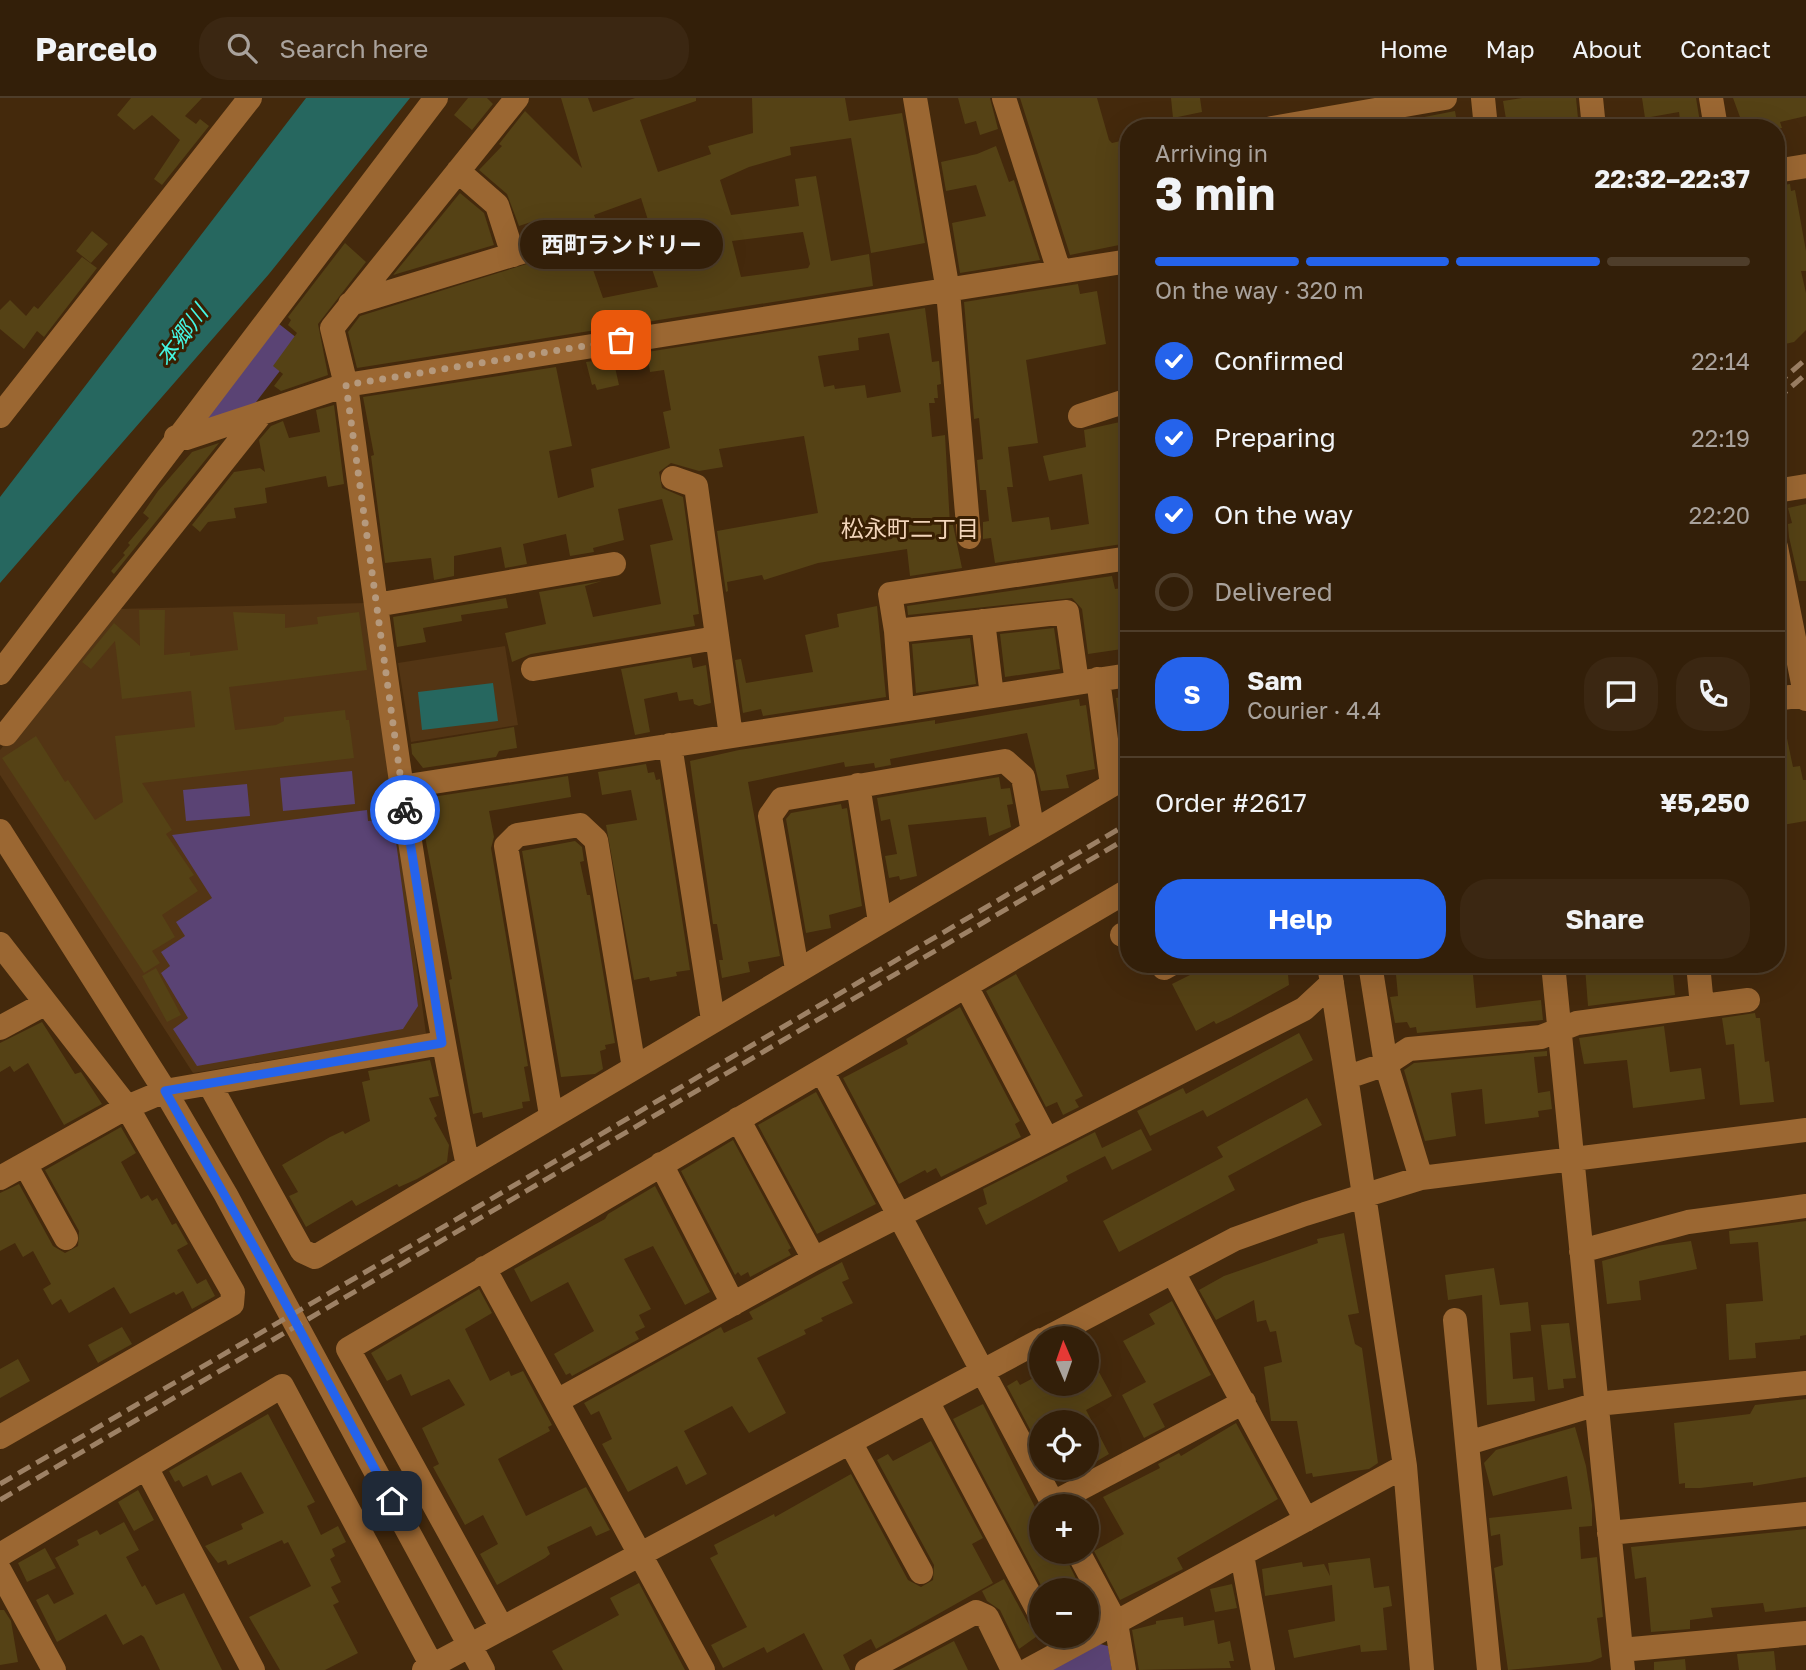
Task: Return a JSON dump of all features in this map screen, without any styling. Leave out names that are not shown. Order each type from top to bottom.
[{"type":"street","points":[[0,416],[250,98]]},
{"type":"street","points":[[0,673],[110,507],[176,437],[436,98]]},
{"type":"street","points":[[468,1166],[442,1043],[401,787],[346,385],[332,328],[517,98]]},
{"type":"street","points":[[915,98],[948,290],[969,537]]},
{"type":"street","points":[[1004,98],[1059,271]]},
{"type":"street","points":[[1384,118],[1446,98]]},
{"type":"street","points":[[1483,98],[1485,119]]},
{"type":"street","points":[[1591,98],[1593,119]]},
{"type":"street","points":[[1712,98],[1715,119]]},
{"type":"street","points":[[1785,170],[1806,166]]},
{"type":"street","points":[[350,304],[524,252],[497,205],[458,171]]},
{"type":"street","points":[[176,437],[186,438],[346,385],[1120,262]]},
{"type":"street","points":[[1080,416],[1120,403]]},
{"type":"street","points":[[6,734],[261,414]]},
{"type":"street","points":[[673,478],[696,486],[731,736]]},
{"type":"street","points":[[1785,490],[1806,486]]},
{"type":"street","points":[[902,710],[896,631],[890,594],[1120,559]]},
{"type":"street","points":[[376,605],[614,564]]},
{"type":"street","points":[[1785,571],[1797,604],[1806,697],[1785,698]]},
{"type":"street","points":[[210,1084],[302,1251],[315,1257],[797,969],[1112,785],[1067,612],[896,631]]},
{"type":"street","points":[[983,621],[992,696]]},
{"type":"street","points":[[533,669],[716,638]]},
{"type":"street","points":[[401,787],[1120,676]]},
{"type":"street","points":[[670,746],[713,1020]]},
{"type":"street","points":[[797,969],[770,816],[782,799],[1005,761],[1023,777],[1033,832]]},
{"type":"street","points":[[858,785],[880,922]]},
{"type":"street","points":[[551,1115],[506,846],[517,835],[580,825],[596,840],[634,1068]]},
{"type":"street","points":[[0,831],[165,1091],[280,1293],[483,1670]]},
{"type":"street","points":[[502,1628],[348,1349],[1120,895]]},
{"type":"street","points":[[0,944],[127,1107],[233,1292],[232,1304],[0,1437]]},
{"type":"street","points":[[1371,973],[1386,1064],[1421,1178]]},
{"type":"street","points":[[1554,973],[1622,1660],[1806,1633]]},
{"type":"street","points":[[1699,973],[1702,1006]]},
{"type":"street","points":[[1331,974],[1405,1466],[1422,1670]]},
{"type":"street","points":[[557,1401],[814,1259],[1304,1009],[1331,974]]},
{"type":"street","points":[[966,986],[1047,1140]]},
{"type":"street","points":[[1348,1077],[1386,1064],[1409,1049],[1541,1037],[1577,1023],[1748,1000]]},
{"type":"street","points":[[0,1028],[46,1003]]},
{"type":"street","points":[[0,1178],[127,1107],[165,1091],[442,1043]]},
{"type":"street","points":[[822,1071],[980,1372],[1048,1494]]},
{"type":"street","points":[[738,1119],[814,1259]]},
{"type":"street","points":[[1070,1326],[1235,1239],[1421,1178],[1806,1130]]},
{"type":"street","points":[[25,1164],[66,1238]]},
{"type":"street","points":[[661,1164],[733,1304]]},
{"type":"street","points":[[1581,1251],[1688,1222],[1806,1206]]},
{"type":"street","points":[[484,1268],[704,1670]]},
{"type":"street","points":[[1173,1272],[1306,1520]]},
{"type":"street","points":[[1455,1320],[1489,1670]]},
{"type":"street","points":[[0,1555],[282,1386],[428,1668],[1029,1347]]},
{"type":"street","points":[[1468,1443],[1597,1405],[1806,1383]]},
{"type":"street","points":[[927,1401],[1029,1593]]},
{"type":"street","points":[[1074,1494],[1244,1402]]},
{"type":"street","points":[[850,1442],[920,1572]]},
{"type":"street","points":[[1099,1629],[1116,1623],[1405,1466]]},
{"type":"street","points":[[147,1469],[253,1670]]},
{"type":"street","points":[[1609,1533],[1806,1514]]},
{"type":"street","points":[[1242,1555],[1263,1670]]},
{"type":"street","points":[[1085,1564],[1116,1623],[1124,1670]]},
{"type":"street","points":[[0,1571],[54,1670]]},
{"type":"street","points":[[867,1670],[976,1612],[987,1617],[1013,1670]]},
{"type":"street","points":[[1028,1670],[1053,1648]]},
{"type":"shaded area","points":[[274,320],[302,342],[250,410],[197,430]]},
{"type":"shaded area","points":[[368,603],[426,1034],[193,1073],[0,775],[0,750],[117,609]]},
{"type":"shaded area","points":[[505,646],[518,725],[411,742],[398,663]]},
{"type":"shaded area","points":[[352,771],[355,804],[283,811],[280,778]]},
{"type":"shaded area","points":[[247,784],[250,816],[186,821],[183,790]]},
{"type":"shaded area","points":[[367,810],[368,821],[393,819],[418,1006],[403,1029],[197,1066],[173,1029],[188,1018],[161,973],[170,966],[161,952],[185,936],[176,922],[212,898],[172,835]]},
{"type":"shaded area","points":[[1099,1645],[1108,1646],[1112,1670],[1051,1670],[1092,1648],[1099,1648]]},
{"type":"water","name":"本郷川","points":[[306,98],[410,98],[269,274],[0,583],[0,497]]},
{"type":"water","points":[[493,683],[498,721],[422,730],[418,692]]},
{"type":"building","points":[[131,98],[202,98],[185,116],[196,124],[200,119],[209,126],[162,185],[154,179],[180,140],[152,115],[134,130],[117,115]]},
{"type":"building","points":[[468,98],[487,98],[493,104],[472,130],[454,115]]},
{"type":"building","points":[[561,98],[588,98],[593,112],[635,98],[696,98],[696,101],[640,120],[658,172],[711,154],[708,146],[753,133],[752,98],[845,98],[849,121],[902,113],[925,243],[871,253],[851,138],[790,147],[791,155],[749,167],[720,180],[731,215],[799,206],[795,179],[816,176],[831,261],[869,254],[873,286],[357,368],[348,332],[360,316],[546,258],[549,243],[537,233],[534,221],[519,226],[507,194],[479,170],[502,146],[499,144],[525,111],[582,168]],"holes":[[[641,198],[660,258],[661,266],[652,269],[658,287],[603,298],[584,244],[602,237],[594,215]],[[803,232],[810,264],[808,268],[741,277],[732,241]]]},
{"type":"building","points":[[958,98],[990,98],[998,129],[980,135],[976,121],[965,124]]},
{"type":"building","points":[[1020,98],[1097,98],[1109,140],[1112,143],[1120,141],[1120,245],[1070,255]]},
{"type":"building","points":[[1171,98],[1200,98],[1202,112],[1173,118]]},
{"type":"building","points":[[1522,98],[1576,98],[1578,119],[1506,119],[1503,101]]},
{"type":"building","points":[[1642,98],[1696,98],[1700,119],[1680,119],[1679,112],[1645,118]]},
{"type":"building","points":[[1733,98],[1806,98],[1806,116],[1785,121],[1741,119]]},
{"type":"building","points":[[1455,111],[1456,119],[1414,119]]},
{"type":"building","points":[[996,146],[1009,182],[1014,180],[1040,260],[960,273],[952,223],[986,216],[976,185],[946,191],[941,162],[977,154]]},
{"type":"building","points":[[1790,184],[1791,191],[1795,190],[1806,251],[1806,271],[1801,271],[1806,293],[1806,330],[1794,342],[1785,344],[1786,290],[1785,185]]},
{"type":"building","points":[[460,193],[484,213],[494,245],[393,275]]},
{"type":"building","points":[[92,231],[108,244],[91,263],[76,251]]},
{"type":"building","points":[[345,243],[366,262],[318,324],[328,375],[281,391],[274,386],[283,374],[273,366],[297,333],[288,325],[291,320],[288,317]]},
{"type":"building","points":[[82,257],[97,268],[44,337],[37,331],[24,349],[0,329],[0,310],[10,300],[26,316],[34,306],[38,309]]},
{"type":"building","points":[[1078,284],[1080,294],[1097,291],[1106,344],[1026,360],[1038,443],[1008,447],[1013,487],[1007,487],[1012,522],[1049,517],[1051,530],[1089,524],[1082,474],[1049,481],[1043,456],[1086,447],[1084,430],[1120,422],[1120,544],[995,563],[991,538],[983,539],[983,522],[989,521],[986,490],[980,490],[977,460],[983,459],[979,418],[974,419],[964,302]]},
{"type":"building","points":[[925,308],[932,362],[939,361],[941,384],[937,385],[938,398],[934,398],[935,403],[929,403],[932,437],[945,435],[950,525],[953,525],[962,568],[910,576],[907,549],[818,563],[764,580],[762,575],[727,582],[726,592],[717,531],[818,513],[804,436],[719,449],[723,467],[699,471],[671,463],[659,472],[662,488],[683,497],[699,614],[693,615],[695,626],[531,654],[512,662],[505,633],[546,624],[539,592],[602,581],[585,586],[593,617],[661,604],[650,545],[673,540],[662,499],[618,509],[624,540],[593,548],[594,552],[570,556],[566,534],[523,544],[527,564],[505,568],[501,547],[454,556],[454,576],[434,580],[431,558],[385,563],[371,456],[374,455],[363,397],[556,367],[572,446],[549,451],[558,498],[594,487],[591,469],[670,448],[663,412],[671,410],[664,370],[650,372],[647,352]],"holes":[[[889,333],[901,392],[867,398],[865,385],[835,389],[834,385],[824,387],[818,356],[859,350],[858,338]]]},
{"type":"building","points":[[613,358],[619,385],[597,390],[595,384],[592,385],[586,362]]},
{"type":"building","points":[[334,405],[344,484],[328,487],[326,476],[265,488],[267,503],[234,508],[236,518],[208,522],[200,532],[192,525],[234,472],[260,468],[265,472],[259,440],[271,426],[283,421],[289,438],[320,432],[316,410]]},
{"type":"building","points":[[219,443],[114,574],[111,571],[125,555],[123,553],[130,545],[128,543],[149,518],[143,513],[158,491],[192,452]]},
{"type":"building","points":[[1806,504],[1806,581],[1799,581],[1789,537],[1788,524],[1792,523],[1788,508]]},
{"type":"building","points":[[1112,576],[1115,589],[1120,588],[1120,649],[1088,654],[1082,609],[1072,598],[908,615],[907,606]]},
{"type":"building","points":[[506,598],[508,608],[461,615],[462,621],[423,628],[426,642],[397,647],[393,617]]},
{"type":"building","points":[[877,606],[886,697],[763,716],[761,709],[743,713],[735,660],[741,659],[746,683],[813,672],[805,635],[839,627],[837,614]]},
{"type":"building","points":[[139,610],[165,610],[164,655],[190,652],[190,656],[238,650],[233,612],[285,614],[285,628],[318,624],[317,617],[359,612],[367,670],[229,687],[235,730],[276,725],[284,721],[284,717],[345,710],[354,758],[142,783],[172,830],[166,834],[194,875],[189,878],[198,891],[162,915],[175,937],[152,951],[160,963],[144,973],[2,758],[36,736],[65,782],[68,780],[95,820],[123,802],[115,736],[195,727],[191,691],[122,699],[115,641],[91,669],[82,662],[114,623],[140,646]]},
{"type":"building","points":[[1054,628],[1060,669],[1005,677],[1000,634]]},
{"type":"building","points":[[970,638],[976,684],[916,693],[912,644]]},
{"type":"building","points":[[691,657],[693,668],[706,665],[711,703],[699,706],[694,704],[693,699],[679,701],[677,692],[644,699],[650,732],[635,735],[621,669]]},
{"type":"building","points":[[1120,697],[1120,730],[1116,698]]},
{"type":"building","points":[[1079,699],[1080,706],[1086,705],[1095,769],[1066,775],[1069,788],[1041,791],[1027,733],[890,759],[891,765],[875,768],[874,763],[845,767],[844,762],[748,782],[780,956],[748,962],[750,972],[722,978],[719,960],[723,960],[717,924],[713,924],[690,761],[739,750],[935,720],[935,724]]},
{"type":"building","points":[[514,727],[517,748],[499,751],[496,757],[423,768],[412,754],[411,744]]},
{"type":"building","points":[[1785,729],[1793,767],[1800,766],[1803,780],[1806,780],[1806,821],[1785,824]]},
{"type":"building","points":[[646,764],[648,773],[654,772],[656,780],[660,779],[690,970],[676,972],[677,976],[650,981],[649,977],[634,980],[606,825],[637,820],[631,790],[602,795],[598,772]]},
{"type":"building","points":[[568,776],[571,797],[489,811],[494,837],[491,848],[528,1066],[524,1067],[530,1101],[522,1102],[523,1108],[483,1118],[482,1112],[473,1114],[449,980],[452,979],[421,815],[427,814],[425,804],[433,803],[432,797]]},
{"type":"building","points":[[999,777],[1001,789],[1010,788],[1013,804],[1007,805],[1011,827],[989,836],[986,817],[908,825],[917,876],[900,880],[899,876],[889,878],[885,856],[897,854],[890,819],[881,821],[877,798]]},
{"type":"building","points":[[841,804],[842,809],[847,808],[862,906],[829,915],[831,928],[806,933],[786,819],[791,813]]},
{"type":"building","points":[[575,841],[582,847],[584,861],[580,862],[587,895],[590,895],[615,1043],[605,1045],[606,1049],[600,1051],[603,1069],[595,1074],[561,1077],[522,851]]},
{"type":"building","points":[[156,968],[181,1015],[167,1022],[142,976]]},
{"type":"building","points":[[1189,973],[1288,973],[1289,985],[1231,1017],[1216,1024],[1214,1021],[1196,1031],[1172,984],[1190,975]]},
{"type":"building","points":[[1396,973],[1473,973],[1476,1008],[1541,1000],[1543,1020],[1417,1033],[1416,1027],[1410,1028],[1407,1022],[1395,1023],[1390,997],[1398,996]]},
{"type":"building","points":[[1585,973],[1673,973],[1675,995],[1588,1006]]},
{"type":"building","points":[[1016,974],[1083,1096],[1075,1100],[1079,1107],[1063,1115],[1057,1102],[1046,1107],[986,991]]},
{"type":"building","points":[[960,1007],[1020,1121],[1015,1124],[1021,1137],[941,1177],[936,1168],[927,1173],[925,1170],[899,1184],[843,1078],[908,1044],[906,1039]]},
{"type":"building","points":[[1755,1013],[1756,1018],[1760,1018],[1765,1062],[1769,1061],[1774,1102],[1740,1105],[1734,1044],[1726,1045],[1722,1018]]},
{"type":"building","points":[[42,1022],[75,1074],[81,1072],[102,1104],[64,1125],[28,1063],[14,1072],[10,1066],[0,1072],[0,1043]]},
{"type":"building","points":[[1664,1026],[1670,1072],[1701,1068],[1705,1099],[1633,1108],[1627,1060],[1584,1064],[1579,1038]]},
{"type":"building","points":[[1299,1033],[1313,1060],[1207,1117],[1203,1110],[1150,1136],[1137,1111],[1183,1088],[1186,1094]]},
{"type":"building","points":[[1547,1051],[1547,1056],[1534,1057],[1538,1093],[1550,1091],[1552,1109],[1538,1111],[1539,1117],[1485,1124],[1482,1089],[1451,1093],[1456,1136],[1425,1141],[1404,1070],[1414,1063]]},
{"type":"building","points":[[430,1060],[439,1096],[429,1098],[437,1116],[434,1118],[449,1145],[447,1162],[417,1179],[399,1187],[397,1184],[356,1206],[352,1200],[306,1227],[289,1196],[298,1192],[282,1165],[330,1137],[343,1131],[345,1134],[370,1121],[362,1082],[370,1080],[368,1071]]},
{"type":"building","points":[[816,1092],[876,1204],[817,1234],[758,1125]]},
{"type":"building","points":[[1307,1098],[1322,1125],[1228,1176],[1235,1190],[1119,1252],[1103,1221],[1223,1157],[1217,1147]]},
{"type":"building","points":[[121,1127],[136,1153],[121,1162],[141,1199],[148,1195],[152,1201],[157,1198],[172,1225],[176,1223],[188,1244],[177,1250],[197,1284],[206,1279],[215,1296],[192,1309],[183,1291],[176,1295],[174,1292],[130,1314],[114,1287],[69,1313],[61,1299],[52,1305],[43,1289],[51,1284],[33,1251],[23,1257],[15,1243],[0,1251],[0,1193],[19,1184],[53,1246],[65,1253],[78,1246],[79,1231],[45,1170]]},
{"type":"building","points":[[1141,1129],[1152,1150],[1112,1170],[1105,1156],[1066,1176],[1068,1181],[986,1225],[978,1208],[987,1204],[983,1189],[1095,1132],[1102,1148]]},
{"type":"building","points":[[733,1140],[791,1248],[788,1250],[791,1255],[750,1277],[748,1272],[741,1276],[738,1272],[735,1275],[681,1171]]},
{"type":"building","points":[[655,1186],[710,1292],[685,1305],[653,1246],[624,1259],[651,1309],[639,1315],[645,1327],[635,1332],[639,1339],[572,1376],[570,1373],[566,1375],[554,1354],[594,1331],[568,1282],[531,1302],[514,1269],[605,1219],[608,1214]]},
{"type":"building","points":[[1806,1221],[1806,1335],[1800,1336],[1800,1339],[1755,1343],[1756,1358],[1729,1360],[1726,1304],[1763,1301],[1758,1242],[1730,1244],[1729,1231]]},
{"type":"building","points":[[1344,1233],[1359,1313],[1348,1315],[1355,1344],[1362,1348],[1378,1463],[1369,1469],[1313,1477],[1312,1473],[1306,1474],[1297,1421],[1271,1421],[1264,1367],[1282,1362],[1276,1331],[1270,1332],[1266,1320],[1257,1322],[1254,1300],[1216,1320],[1199,1290],[1224,1276],[1318,1243],[1317,1239]]},
{"type":"building","points":[[1691,1241],[1697,1269],[1639,1281],[1641,1300],[1607,1304],[1602,1261],[1656,1246]]},
{"type":"building","points":[[842,1262],[849,1279],[842,1282],[853,1303],[821,1318],[823,1321],[804,1330],[806,1334],[757,1358],[786,1413],[749,1433],[732,1406],[684,1431],[707,1474],[686,1485],[677,1466],[628,1492],[602,1444],[612,1439],[599,1411],[591,1415],[584,1403],[721,1327],[724,1333],[753,1319],[749,1312]]},
{"type":"building","points":[[1494,1268],[1500,1305],[1528,1302],[1531,1331],[1510,1333],[1513,1379],[1533,1377],[1535,1401],[1487,1405],[1482,1295],[1448,1300],[1445,1275]]},
{"type":"building","points":[[479,1289],[492,1313],[465,1329],[490,1381],[509,1371],[511,1376],[523,1371],[552,1425],[548,1427],[550,1431],[498,1459],[526,1516],[586,1487],[610,1530],[596,1536],[591,1526],[547,1547],[550,1554],[545,1558],[497,1585],[480,1554],[498,1544],[483,1515],[465,1525],[433,1467],[439,1464],[422,1428],[465,1405],[449,1379],[411,1396],[401,1374],[387,1381],[371,1353]]},
{"type":"building","points":[[1172,1301],[1211,1375],[1153,1404],[1165,1427],[1144,1438],[1122,1395],[1146,1382],[1123,1341],[1155,1324],[1149,1314]]},
{"type":"building","points":[[1569,1323],[1576,1378],[1563,1379],[1564,1388],[1548,1390],[1541,1325]]},
{"type":"building","points":[[122,1327],[132,1344],[98,1363],[88,1345]]},
{"type":"building","points":[[18,1359],[30,1381],[0,1398],[0,1369]]},
{"type":"building","points":[[1099,1372],[1112,1396],[1086,1410],[1029,1410],[1029,1427],[1007,1386],[1017,1380],[1020,1385],[1029,1380],[1029,1396],[1099,1396]]},
{"type":"building","points":[[1806,1399],[1806,1477],[1753,1486],[1753,1482],[1700,1488],[1685,1488],[1685,1483],[1679,1484],[1674,1423],[1750,1414],[1755,1405]]},
{"type":"building","points":[[983,1404],[1029,1495],[1029,1563],[953,1419]]},
{"type":"building","points":[[268,1414],[315,1502],[307,1506],[321,1535],[338,1526],[346,1542],[332,1549],[335,1556],[330,1559],[341,1582],[331,1587],[339,1602],[333,1605],[358,1653],[325,1670],[280,1670],[249,1617],[311,1586],[288,1542],[284,1544],[282,1540],[228,1565],[226,1560],[218,1563],[205,1546],[243,1529],[241,1524],[264,1513],[241,1472],[212,1486],[207,1475],[183,1487],[179,1480],[175,1482],[169,1471]]},
{"type":"building","points":[[1236,1423],[1278,1499],[1177,1558],[1183,1569],[1120,1600],[1099,1560],[1099,1548],[1124,1534],[1103,1497],[1160,1468],[1158,1464],[1179,1453],[1181,1456]]},
{"type":"building","points":[[1575,1427],[1586,1466],[1592,1505],[1592,1526],[1579,1527],[1581,1559],[1597,1557],[1603,1617],[1597,1618],[1602,1657],[1590,1662],[1508,1670],[1494,1568],[1503,1565],[1500,1534],[1491,1536],[1489,1518],[1572,1509],[1567,1476],[1493,1496],[1484,1463],[1496,1450]]},
{"type":"building","points":[[1099,1435],[1109,1454],[1099,1460]]},
{"type":"building","points":[[931,1441],[983,1538],[972,1544],[993,1583],[876,1649],[871,1639],[843,1655],[850,1670],[823,1670],[804,1633],[767,1653],[764,1647],[723,1668],[711,1645],[747,1627],[710,1558],[718,1554],[714,1545],[774,1514],[775,1517],[851,1474],[908,1580],[921,1587],[933,1580],[934,1565],[877,1460],[888,1454],[893,1461]]},
{"type":"building","points":[[138,1490],[154,1520],[134,1531],[118,1502]]},
{"type":"building","points":[[124,1522],[139,1550],[126,1557],[142,1587],[145,1585],[156,1605],[184,1593],[222,1670],[160,1670],[144,1637],[141,1635],[123,1645],[106,1614],[57,1642],[36,1600],[48,1594],[54,1604],[74,1594],[55,1558],[79,1545],[77,1540],[97,1530],[100,1535]]},
{"type":"building","points":[[1806,1529],[1806,1607],[1765,1612],[1763,1603],[1711,1608],[1713,1617],[1690,1620],[1690,1629],[1651,1632],[1646,1577],[1635,1579],[1631,1547]]},
{"type":"building","points":[[45,1548],[56,1568],[27,1582],[18,1563]]},
{"type":"building","points":[[1370,1558],[1374,1588],[1389,1586],[1392,1606],[1383,1608],[1387,1650],[1361,1652],[1360,1645],[1294,1658],[1288,1630],[1335,1621],[1332,1585],[1265,1596],[1262,1569],[1302,1562],[1303,1567],[1324,1564],[1330,1576],[1328,1563]]},
{"type":"building","points":[[1030,1564],[1069,1564],[1076,1578],[1037,1578]]},
{"type":"building","points":[[1004,1579],[1029,1624],[1029,1642],[1019,1649],[1000,1610],[987,1601],[982,1591]]},
{"type":"building","points":[[639,1583],[685,1670],[563,1670],[552,1651],[619,1615],[610,1598]]},
{"type":"building","points":[[1232,1584],[1237,1608],[1215,1612],[1210,1589]]},
{"type":"building","points":[[0,1610],[4,1610],[11,1621],[18,1662],[0,1665]]},
{"type":"building","points":[[1183,1617],[1184,1626],[1214,1620],[1218,1644],[1230,1641],[1234,1661],[1229,1661],[1231,1668],[1139,1670],[1132,1630],[1156,1624],[1156,1621]]},
{"type":"building","points":[[954,1641],[968,1670],[899,1670]]},
{"type":"building","points":[[1774,1651],[1776,1670],[1739,1670],[1737,1654]]},
{"type":"building","points":[[1685,1659],[1686,1670],[1654,1670],[1654,1662]]},
{"type":"railway","points":[[1785,377],[1806,359]]},
{"type":"railway","points":[[1785,392],[1806,374]]},
{"type":"railway","points":[[0,1484],[474,1209],[1120,828]]},
{"type":"railway","points":[[0,1500],[1120,842]]},
{"type":"way so far","points":[[405,810],[346,385],[621,340]]},
{"type":"place","name":"西町ランドリー","points":[[621,340]]},
{"type":"district","name":"松永町二丁目","points":[[910,528]]},
{"type":"route","points":[[392,1501],[226,1195],[165,1091],[442,1043],[405,810]]}]
